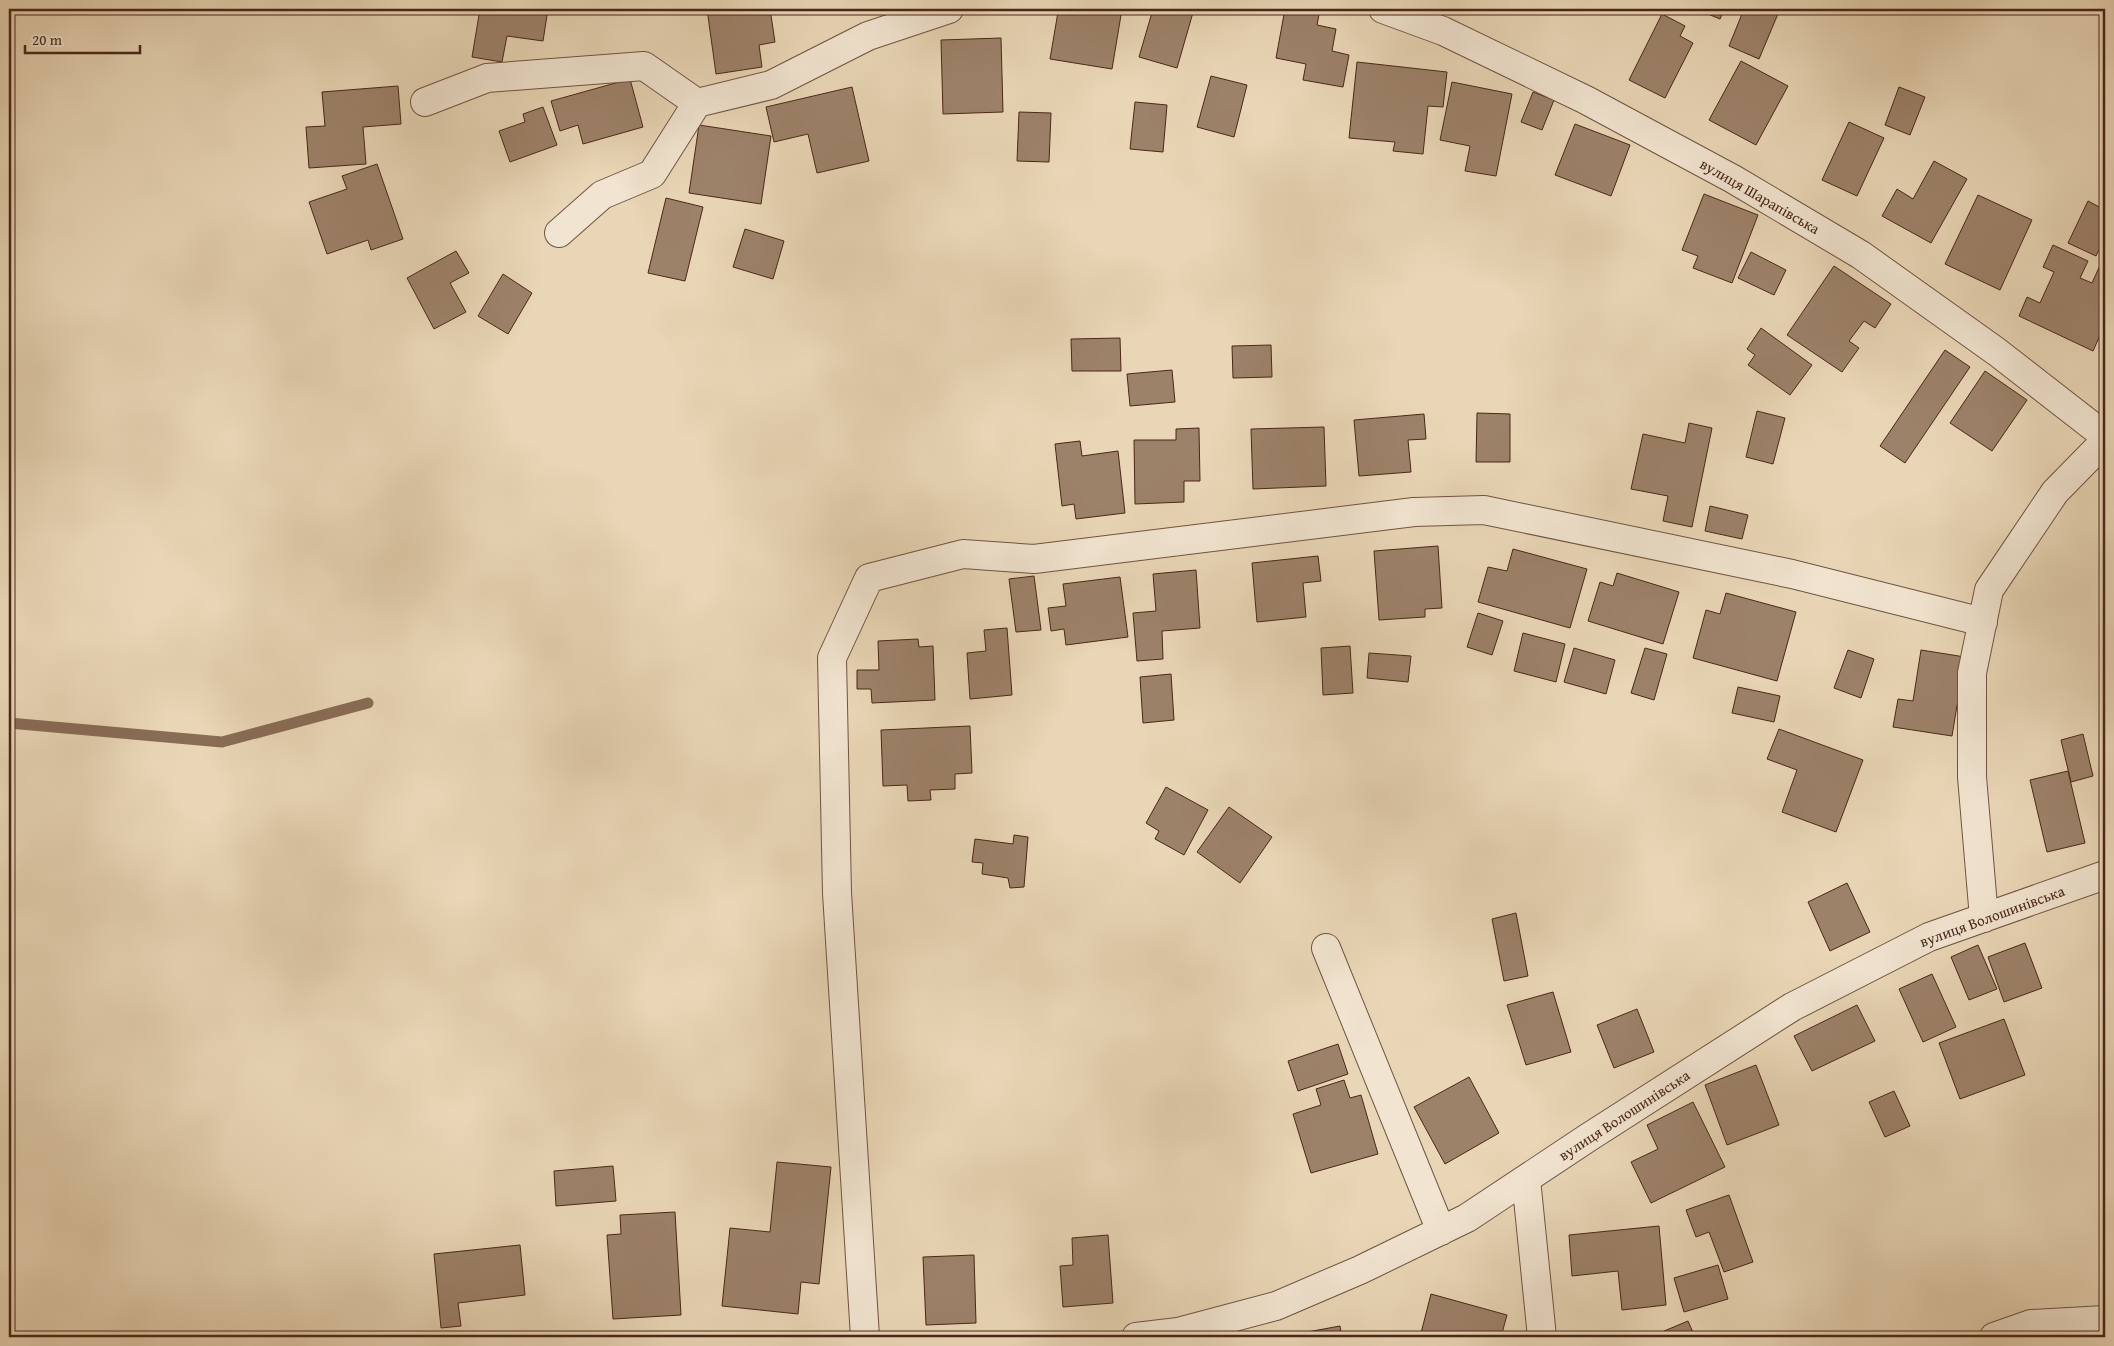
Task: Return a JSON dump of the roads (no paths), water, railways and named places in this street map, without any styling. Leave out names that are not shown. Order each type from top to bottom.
[{"type":"street","points":[[559,234],[602,195],[652,174],[697,103],[771,85],[868,36],[950,9]]},
{"type":"street","name":"вулиця Шарапівська","points":[[1383,9],[1444,31],[1586,100],[1742,184],[1861,254],[1997,352],[2105,436]]},
{"type":"street","points":[[425,102],[486,78],[644,66],[697,103]]},
{"type":"street","points":[[1984,918],[1972,777],[1972,673],[1989,590],[2054,492],[2105,441]]},
{"type":"street","points":[[865,1337],[837,893],[832,658],[869,578],[963,554],[1034,560],[1414,512],[1484,510],[1792,574],[1983,622]]},
{"type":"street","name":"вулиця Волошинівська","points":[[1136,1337],[1178,1332],[1276,1306],[1360,1270],[1467,1218],[1792,1007],[1929,937],[2105,875]]},
{"type":"street","points":[[1326,948],[1441,1231]]},
{"type":"street","points":[[1526,1179],[1542,1337]]},
{"type":"street","points":[[1994,1337],[2031,1324],[2105,1320]]},
{"type":"waterway","points":[[9,723],[222,742],[368,703]]}]
